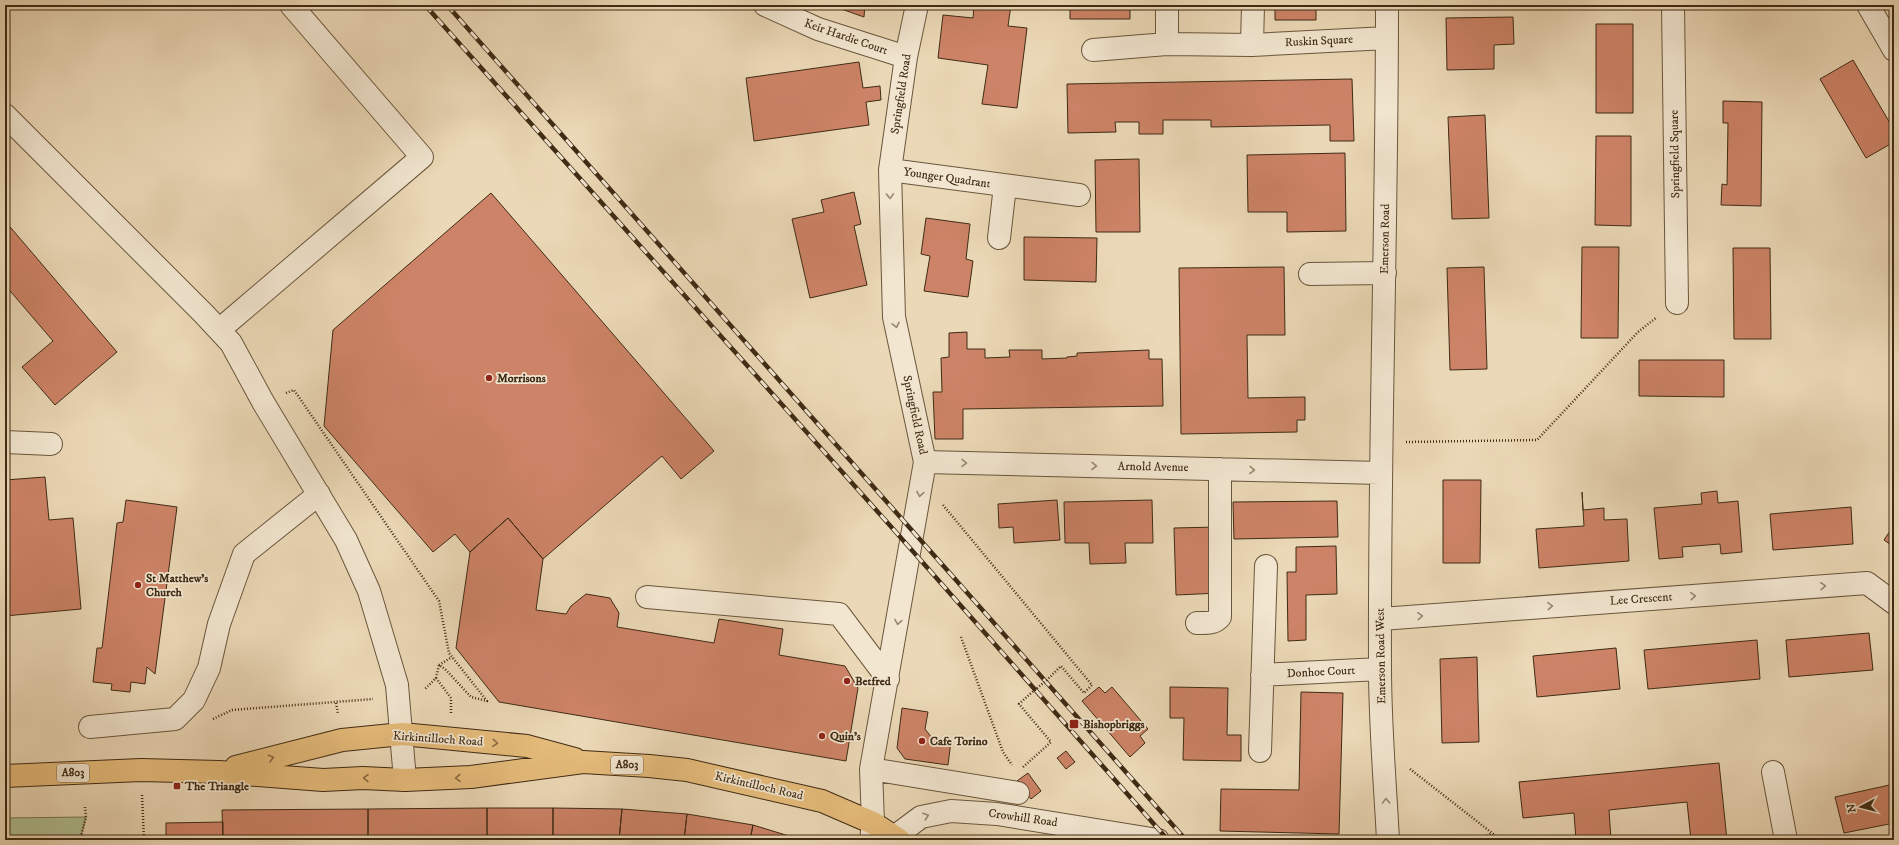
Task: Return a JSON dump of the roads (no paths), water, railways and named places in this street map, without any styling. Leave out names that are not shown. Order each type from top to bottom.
[{"type":"main road","name":"Kirkintilloch Road","points":[[219,772],[342,740],[402,734],[527,746],[586,762],[687,770],[822,801],[872,832],[894,839]]},
{"type":"main road","name":"Kirkintilloch Road","points":[[5,776],[141,770],[219,772],[324,780],[363,778],[405,780],[471,777],[586,762]]},
{"type":"street","points":[[219,330],[422,157],[290,5]]},
{"type":"street","name":"Keir Hardie Court","points":[[765,5],[818,29],[906,57]]},
{"type":"street","name":"Springfield Road","points":[[872,832],[871,769],[924,470],[894,316],[890,170],[906,57],[917,5]]},
{"type":"street","points":[[1167,5],[1167,44]]},
{"type":"street","points":[[1252,45],[1253,5]]},
{"type":"street","name":"Emerson Road","points":[[1380,473],[1385,273],[1387,5]]},
{"type":"street","name":"Springfield Square","points":[[1673,5],[1677,302]]},
{"type":"street","points":[[1868,5],[1894,50]]},
{"type":"street","name":"Ruskin Square","points":[[1093,50],[1167,44],[1252,45],[1387,38]]},
{"type":"street","points":[[5,115],[231,343],[263,402],[346,540],[369,591],[398,685],[405,780]]},
{"type":"street","name":"Younger Quadrant","points":[[890,170],[1079,195]]},
{"type":"street","name":"Younger Quadrant","points":[[999,238],[1005,186]]},
{"type":"street","points":[[1310,274],[1385,273]]},
{"type":"street","points":[[5,442],[52,444]]},
{"type":"street","points":[[1197,623],[1211,623],[1218,621],[1220,617],[1220,469]]},
{"type":"street","name":"Arnold Avenue","points":[[924,470],[1220,469],[1380,473]]},
{"type":"street","name":"Emerson Road West","points":[[1380,473],[1380,669],[1388,840]]},
{"type":"street","points":[[90,727],[175,719],[194,700],[209,668],[219,624],[244,554],[319,494]]},
{"type":"street","points":[[1260,751],[1266,566]]},
{"type":"street","name":"Lee Crescent","points":[[1381,619],[1867,582],[1894,603]]},
{"type":"street","points":[[647,596],[839,614],[888,679]]},
{"type":"street","name":"Donhoe Court","points":[[1262,675],[1380,669]]},
{"type":"street","points":[[871,769],[996,789],[1017,783]]},
{"type":"street","points":[[1773,772],[1786,840]]},
{"type":"street","name":"Crowhill Road","points":[[894,839],[921,817],[951,811],[997,814],[1158,840]]},
{"type":"railway","points":[[425,5],[894,530],[1168,840]]},
{"type":"railway","points":[[447,5],[1186,840]]},
{"type":"place","name":"Morrisons","points":[[489,378]]},
{"type":"place","name":"St Matthew's Church","points":[[138,585]]},
{"type":"place","name":"Betfred","points":[[847,681]]},
{"type":"place","name":"Bishopbriggs","points":[[1074,724]]},
{"type":"place","name":"Quin's","points":[[822,736]]},
{"type":"place","name":"Cafe Torino","points":[[922,741]]},
{"type":"place","name":"The Triangle","points":[[177,786]]}]
